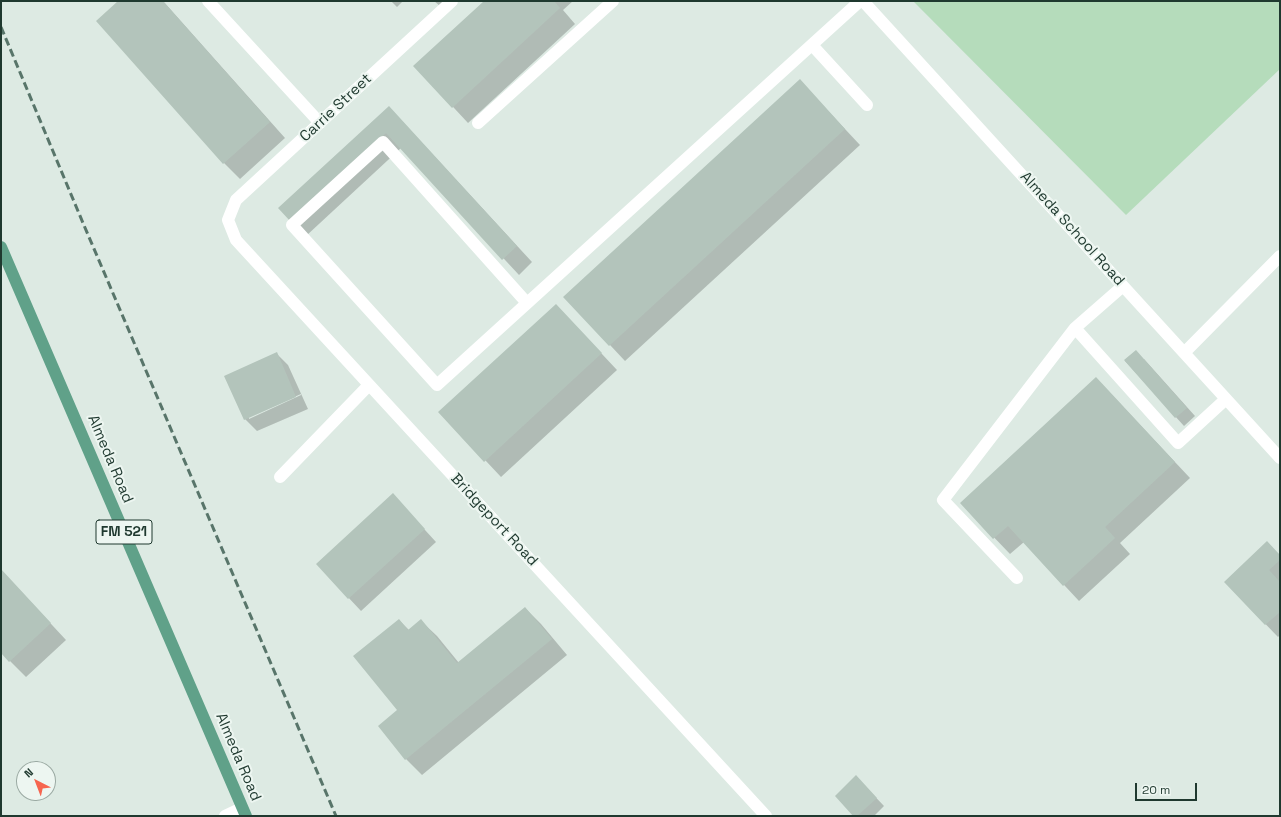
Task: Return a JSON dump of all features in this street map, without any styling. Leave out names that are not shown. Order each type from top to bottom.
[{"type":"main road","name":"Almeda Road","points":[[1,248],[244,812]]},
{"type":"street","points":[[208,1],[320,123]]},
{"type":"street","name":"Carrie Street","points":[[228,220],[236,200],[452,1]]},
{"type":"street","points":[[478,123],[613,1]]},
{"type":"street","points":[[527,303],[383,142],[292,225],[437,385],[860,1]]},
{"type":"street","name":"Almeda School Road","points":[[863,1],[1280,458]]},
{"type":"street","points":[[812,45],[867,105]]},
{"type":"street","name":"Bridgeport Road","points":[[228,220],[236,240],[766,816]]},
{"type":"street","points":[[1184,353],[1280,256]]},
{"type":"street","points":[[1016,578],[942,500],[1075,328],[1123,286]]},
{"type":"street","points":[[1075,328],[1178,442],[1226,399]]},
{"type":"street","points":[[280,477],[369,384]]},
{"type":"street","points":[[225,816],[244,812]]},
{"type":"green space","points":[[913,1],[1280,1],[1280,69],[1126,215]]},
{"type":"building","points":[[118,1],[163,1],[270,122],[223,164],[96,21]]},
{"type":"building","points":[[484,1],[554,1],[560,8],[452,108],[413,66]]},
{"type":"building","points":[[800,79],[845,129],[609,346],[563,297]]},
{"type":"building","points":[[389,106],[517,246],[502,260],[386,133],[290,221],[278,208]]},
{"type":"building","points":[[556,304],[602,353],[484,462],[438,412]]},
{"type":"building","points":[[1136,350],[1187,408],[1175,418],[1124,360]]},
{"type":"building","points":[[277,352],[296,397],[244,420],[224,376]]},
{"type":"building","points":[[1096,377],[1175,462],[1105,527],[1115,538],[1063,586],[1008,526],[993,539],[960,503]]},
{"type":"building","points":[[393,493],[425,529],[348,599],[316,564]]},
{"type":"building","points":[[1267,541],[1280,555],[1280,560],[1269,570],[1279,581],[1280,580],[1280,612],[1265,625],[1224,582]]},
{"type":"building","points":[[1,569],[51,623],[9,662],[1,653]]},
{"type":"building","points":[[525,607],[552,639],[405,760],[378,726],[397,710],[353,656],[399,619],[408,630],[421,619],[457,663]]},
{"type":"building","points":[[856,775],[877,798],[857,816],[853,816],[835,796]]},
{"type":"railway","points":[[1,27],[336,816]]}]
